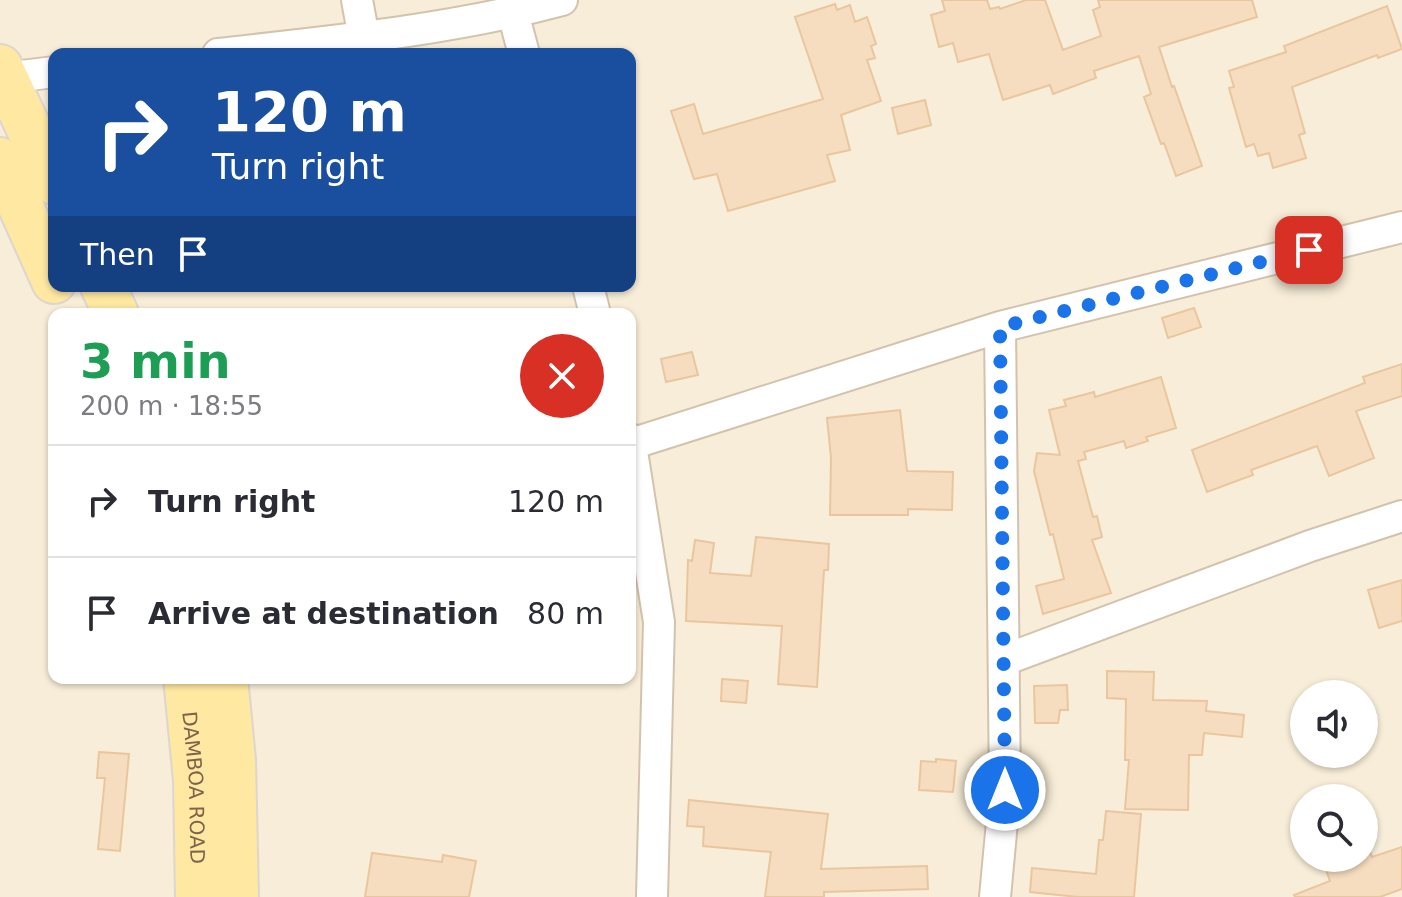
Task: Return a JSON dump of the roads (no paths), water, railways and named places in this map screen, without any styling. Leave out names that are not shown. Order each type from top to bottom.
[{"type":"main road","points":[[2,75],[48,170]]},
{"type":"main road","points":[[0,160],[48,268]]},
{"type":"main road","name":"DAMBOA ROAD","points":[[187,684],[196,780],[198,897]]},
{"type":"main road","name":"DAMBOA ROAD","points":[[226,684],[233,760],[236,897]]},
{"type":"street","points":[[357,0],[364,38]]},
{"type":"street","points":[[273,48],[364,38],[513,13],[562,0]]},
{"type":"street","points":[[513,13],[522,48]]},
{"type":"street","points":[[2,75],[48,72]]},
{"type":"street","points":[[636,439],[1000,327],[1402,227]]},
{"type":"street","points":[[995,897],[1005,790],[1000,327]]},
{"type":"street","points":[[636,473],[659,622],[652,897]]},
{"type":"street","points":[[1004,660],[1310,546],[1402,516]]}]
